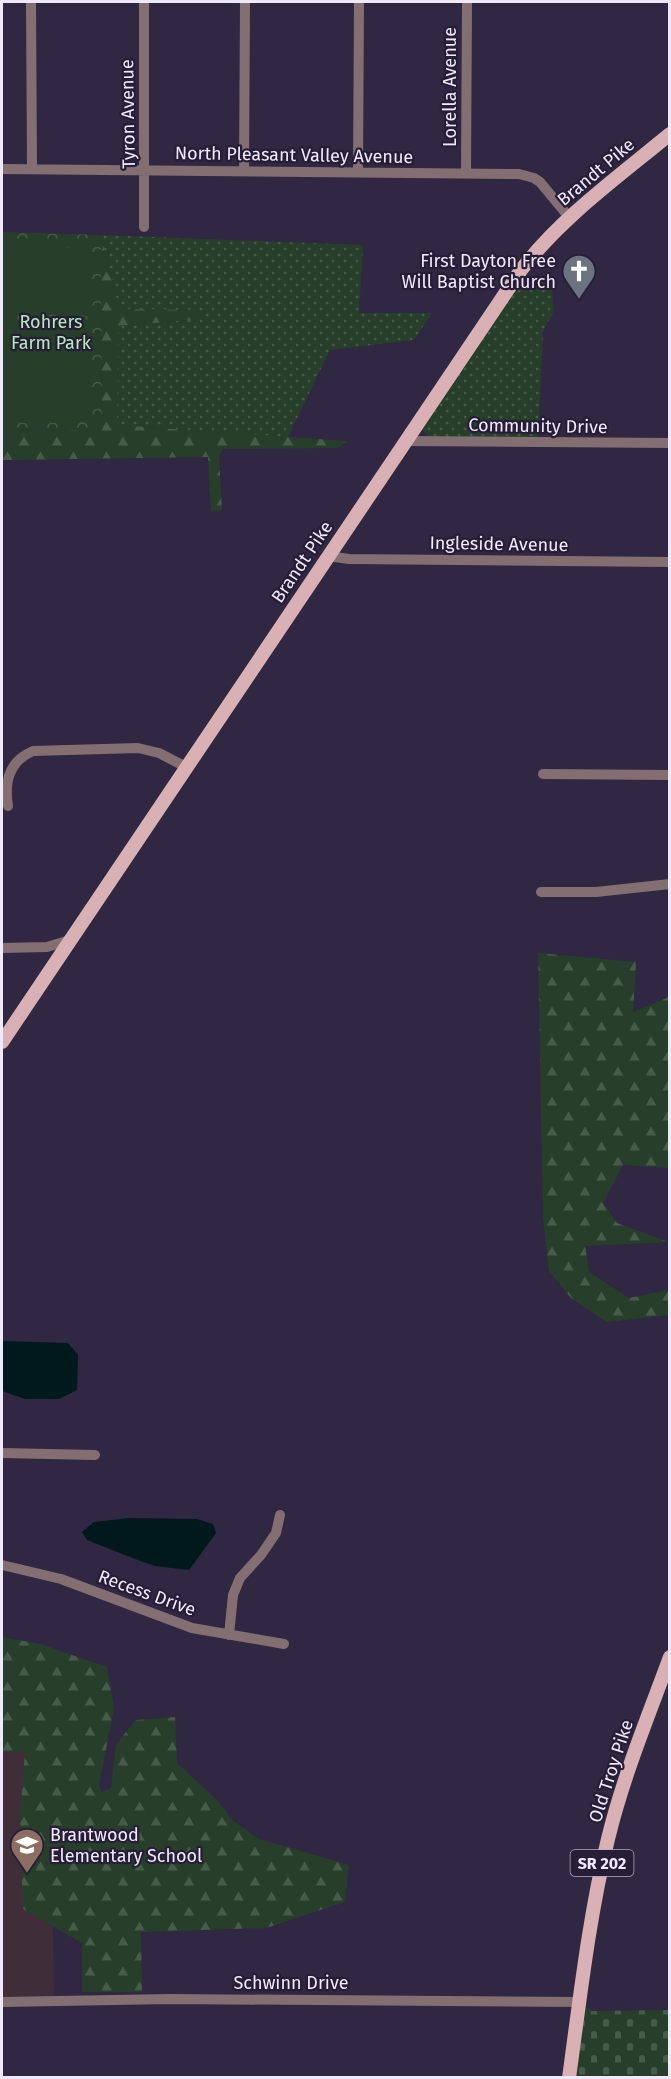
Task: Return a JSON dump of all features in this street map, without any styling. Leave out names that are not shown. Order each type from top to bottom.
[{"type":"main road","name":"Brandt Pike","points":[[2,1042],[521,270],[545,240],[569,217],[669,135]]},
{"type":"main road","name":"Old Troy Pike","points":[[569,2078],[608,1837],[630,1766],[669,1657]]},
{"type":"street","points":[[31,2],[32,169]]},
{"type":"street","name":"Tyron Avenue","points":[[144,2],[143,170],[146,181],[144,227]]},
{"type":"street","points":[[244,171],[245,2]]},
{"type":"street","points":[[358,172],[359,2]]},
{"type":"street","name":"Lorella Avenue","points":[[466,173],[467,2]]},
{"type":"street","name":"North Pleasant Valley Avenue","points":[[2,169],[519,174],[534,178],[569,217]]},
{"type":"street","name":"Community Drive","points":[[406,441],[669,443]]},
{"type":"street","name":"Ingleside Avenue","points":[[328,556],[349,559],[669,562]]},
{"type":"street","points":[[8,806],[6,788],[11,770],[18,759],[33,751],[138,748],[159,753],[186,767]]},
{"type":"street","points":[[543,774],[669,775]]},
{"type":"street","points":[[541,892],[596,892],[669,884]]},
{"type":"street","points":[[2,948],[46,947],[70,940]]},
{"type":"street","points":[[2,1453],[95,1455]]},
{"type":"street","points":[[229,1635],[233,1595],[240,1578],[261,1555],[276,1533],[280,1515]]},
{"type":"street","name":"Recess Drive","points":[[2,1564],[61,1579],[192,1628],[284,1644]]},
{"type":"street","name":"Schwinn Drive","points":[[2,2002],[170,1999],[580,2002]]},
{"type":"shaded area","points":[[2,1341],[68,1343],[78,1355],[77,1390],[59,1399],[25,1399],[2,1391]]},
{"type":"shaded area","points":[[129,1518],[197,1519],[213,1524],[216,1533],[189,1570],[155,1566],[135,1559],[87,1540],[82,1532],[94,1522]]},
{"type":"shaded area","name":"Brantwood Elementary School","points":[[51,1746],[54,2001],[2,2002],[2,1747]]},
{"type":"green space","name":"Rohrers Farm Park","points":[[2,232],[101,235],[102,430],[2,431]]},
{"type":"green space","points":[[101,235],[363,245],[359,313],[432,313],[414,340],[330,350],[288,437],[117,425],[118,326],[201,319],[200,310],[119,309]]},
{"type":"green space","points":[[101,235],[119,309],[200,310],[201,319],[118,326],[117,425],[348,441],[337,448],[223,449],[219,456],[222,510],[211,512],[208,457],[2,460],[2,431],[102,430]]},
{"type":"green space","points":[[2,245],[90,248],[88,316],[2,312]]},
{"type":"green space","points":[[521,276],[547,281],[552,287],[554,311],[543,331],[538,439],[440,438],[427,435],[421,424]]},
{"type":"green space","points":[[2,322],[90,325],[89,404],[66,423],[2,423]]},
{"type":"green space","points":[[538,953],[636,962],[633,1012],[669,997],[669,1168],[623,1165],[603,1203],[617,1223],[669,1242],[585,1246],[589,1272],[629,1298],[669,1290],[669,1315],[607,1322],[571,1298],[549,1271],[543,1216]]},
{"type":"green space","points":[[2,1637],[40,1644],[107,1667],[114,1708],[99,1785],[102,1792],[111,1788],[116,1744],[136,1720],[175,1717],[177,1763],[217,1800],[232,1820],[259,1839],[349,1865],[345,1902],[266,1928],[141,1932],[142,1992],[82,1992],[82,1943],[23,1909],[20,1817],[25,1752],[2,1752]]},
{"type":"green space","points":[[580,2002],[592,2011],[669,2010],[669,2077],[569,2078]]},
{"type":"place","name":"First Dayton Free Will Baptist Church","points":[[579,300]]},
{"type":"place","name":"Brantwood Elementary School","points":[[27,1874]]}]
